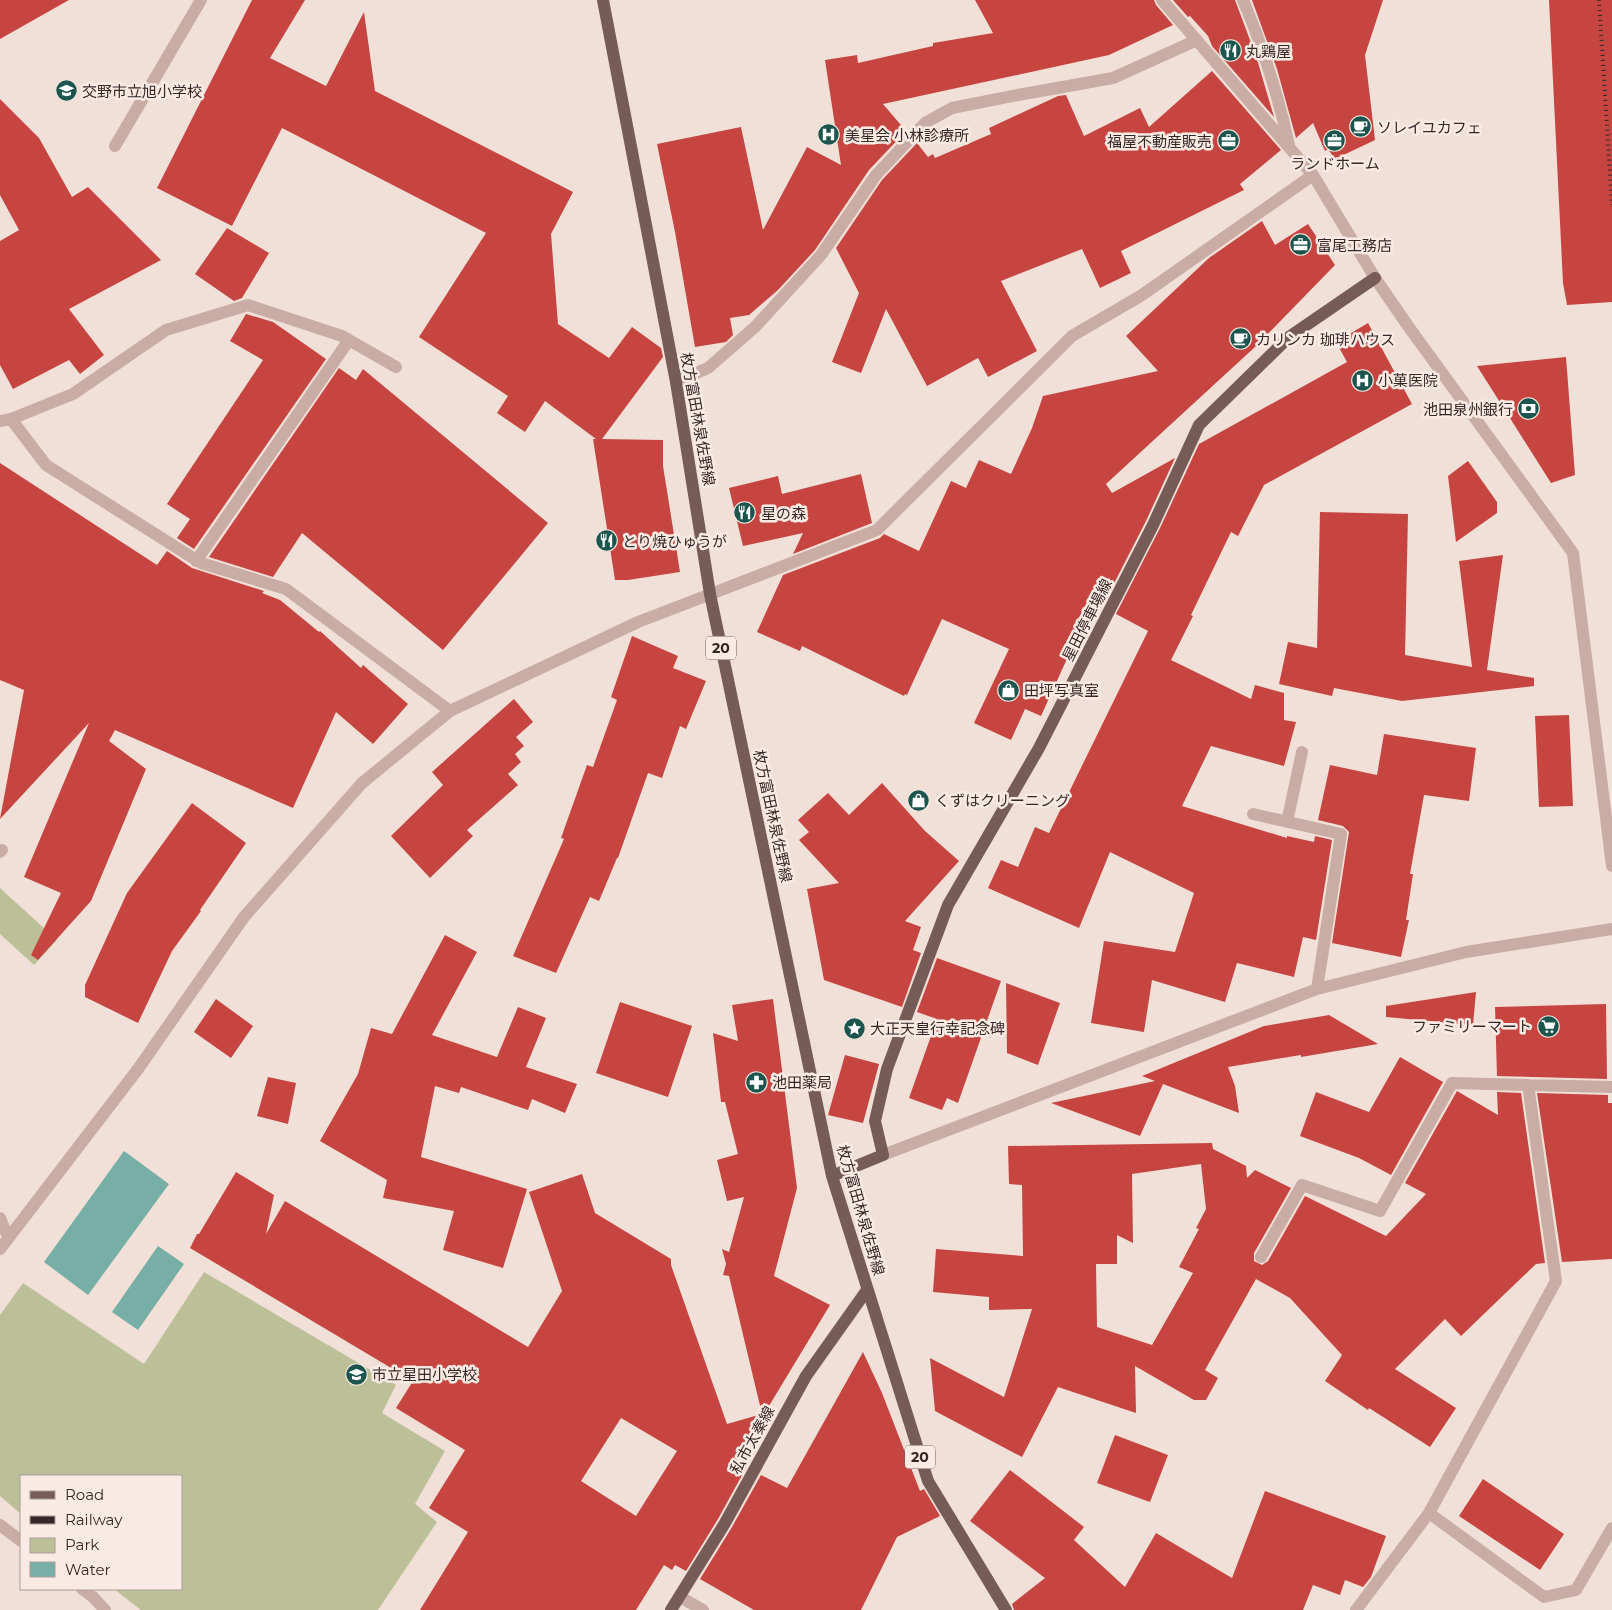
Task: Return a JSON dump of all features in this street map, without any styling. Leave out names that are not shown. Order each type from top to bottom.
[{"type":"main road","name":"枚方富田林泉佐野線","points":[[603,0],[676,382],[710,594],[832,1176],[928,1481],[1006,1610]]},
{"type":"main road","name":"星田停車場線","points":[[883,1155],[875,1121],[887,1069],[948,905],[1044,740],[1153,525],[1200,425],[1289,337],[1375,278]]},
{"type":"main road","points":[[832,1176],[883,1155]]},
{"type":"main road","name":"私市太秦線","points":[[672,1610],[725,1523],[806,1376],[867,1290]]},
{"type":"street","points":[[115,146],[201,0]]},
{"type":"street","points":[[1162,0],[1313,174],[1375,278],[1573,553],[1612,866]]},
{"type":"street","points":[[1243,0],[1261,44],[1290,147]]},
{"type":"street","points":[[676,382],[708,368],[755,327],[821,256],[876,175],[925,122],[952,108],[1018,94],[1114,78],[1197,40]]},
{"type":"street","points":[[0,1249],[138,1069],[244,917],[362,783],[450,711],[638,622],[877,530],[1072,336],[1142,295],[1313,174]]},
{"type":"street","points":[[396,367],[342,336],[248,305],[166,330],[73,394],[6,420],[46,465],[196,561],[286,589],[450,711]]},
{"type":"street","points":[[196,561],[349,340]]},
{"type":"street","points":[[1287,822],[1302,752]]},
{"type":"street","points":[[1253,814],[1341,834],[1317,989]]},
{"type":"street","points":[[883,1155],[1317,989],[1466,952],[1612,929]]},
{"type":"street","points":[[1261,1257],[1302,1185],[1380,1211],[1452,1083],[1612,1087]]},
{"type":"street","points":[[1356,1610],[1429,1513],[1556,1281],[1528,1085]]},
{"type":"street","points":[[0,1218],[8,1237]]},
{"type":"street","points":[[1429,1513],[1544,1597],[1576,1590],[1612,1528]]},
{"type":"street","points":[[0,1525],[20,1540]]},
{"type":"street","points":[[83,1590],[105,1610]]},
{"type":"street","points":[[680,1597],[703,1610]]},
{"type":"green space","points":[[0,888],[57,940],[34,965],[0,934]]},
{"type":"green space","points":[[204,1272],[396,1385],[382,1413],[445,1451],[415,1504],[437,1522],[378,1610],[141,1610],[115,1590],[182,1590],[182,1475],[20,1475],[20,1513],[0,1496],[0,1315],[23,1283],[144,1364]]},
{"type":"water","points":[[124,1151],[169,1184],[88,1295],[44,1262]]},
{"type":"water","points":[[158,1246],[184,1264],[138,1330],[112,1312]]},
{"type":"building","points":[[0,0],[69,0],[0,39]]},
{"type":"building","points":[[252,0],[305,0],[270,58],[326,86],[364,12],[375,91],[573,192],[551,234],[558,324],[609,358],[632,327],[661,348],[663,357],[602,439],[663,440],[663,466],[680,572],[628,580],[615,580],[593,439],[596,439],[545,401],[525,432],[497,413],[508,396],[419,337],[486,233],[282,128],[232,226],[157,188]]},
{"type":"building","points":[[975,0],[1154,0],[1173,25],[1109,55],[883,104],[906,131],[869,170],[815,250],[778,290],[749,315],[730,318],[733,335],[726,342],[695,347],[675,232],[657,144],[741,127],[763,230],[807,147],[841,165],[825,60],[857,55],[858,63],[933,46],[933,43],[993,33]]},
{"type":"building","points":[[1173,0],[1235,0],[1256,56],[1274,117],[1212,46],[1208,36]]},
{"type":"building","points":[[1252,0],[1383,0],[1365,55],[1375,140],[1335,159],[1328,149],[1325,151],[1313,123],[1296,138],[1277,69]]},
{"type":"building","points":[[1549,0],[1612,0],[1612,302],[1567,305],[1563,283]]},
{"type":"building","points":[[1212,71],[1281,150],[1240,184],[1244,190],[1121,251],[1131,273],[1100,288],[1082,249],[1001,281],[1037,351],[988,377],[978,358],[927,386],[886,309],[861,373],[832,362],[859,293],[836,248],[882,180],[917,143],[928,157],[933,154],[935,158],[991,134],[989,128],[1058,96],[1066,95],[1084,136],[1140,108],[1149,127]]},
{"type":"building","points":[[0,99],[39,138],[72,197],[88,187],[161,260],[69,309],[104,355],[80,374],[69,360],[13,389],[0,365],[0,241],[19,230],[0,195]]},
{"type":"building","points":[[1262,221],[1275,245],[1308,224],[1335,265],[1255,347],[1106,484],[1112,493],[1175,458],[1146,521],[1102,607],[1096,604],[1074,651],[1071,650],[1041,716],[1025,709],[1011,740],[974,723],[1009,649],[942,619],[907,695],[905,694],[904,696],[802,646],[800,651],[757,632],[783,575],[880,538],[884,534],[919,551],[951,481],[966,488],[979,460],[1011,474],[1032,428],[1043,396],[1158,371],[1126,336],[1209,258]]},
{"type":"building","points":[[227,228],[269,253],[242,298],[234,301],[195,274]]},
{"type":"building","points":[[246,314],[273,322],[326,359],[194,549],[177,538],[190,519],[167,504],[263,360],[230,341]]},
{"type":"building","points":[[1368,323],[1412,404],[1264,485],[1238,536],[1231,532],[1171,660],[1251,699],[1255,685],[1284,693],[1284,720],[1296,722],[1284,766],[1211,746],[1182,806],[1287,838],[1287,836],[1314,842],[1315,836],[1332,840],[1316,940],[1303,937],[1294,977],[1237,963],[1225,1002],[1152,980],[1144,1032],[1091,1023],[1104,941],[1175,952],[1194,893],[1110,852],[1079,928],[988,888],[1001,860],[1018,867],[1035,827],[1049,833],[1148,631],[1116,614],[1160,528],[1199,444],[1347,362],[1336,342]]},
{"type":"building","points":[[1566,357],[1575,475],[1551,483],[1477,366]]},
{"type":"building","points":[[339,368],[356,380],[363,369],[548,523],[443,650],[302,533],[273,577],[209,557]]},
{"type":"building","points":[[1468,461],[1497,502],[1497,513],[1456,542],[1448,476]]},
{"type":"building","points":[[0,463],[157,565],[167,551],[192,568],[264,591],[262,593],[280,600],[320,631],[361,668],[363,665],[408,704],[373,744],[336,712],[293,808],[115,730],[109,741],[146,769],[91,901],[38,960],[31,955],[61,893],[24,877],[89,723],[0,819],[24,690],[0,680]]},
{"type":"building","points":[[861,474],[872,523],[793,554],[803,533],[743,546],[729,488],[778,476],[782,494]]},
{"type":"building","points":[[1320,512],[1408,514],[1405,655],[1472,667],[1459,561],[1503,555],[1487,670],[1534,678],[1534,686],[1402,701],[1334,688],[1332,696],[1279,684],[1288,642],[1317,648]]},
{"type":"building","points":[[632,636],[678,656],[673,668],[706,681],[686,729],[680,726],[662,778],[648,773],[618,858],[599,901],[590,897],[556,973],[513,956],[564,839],[561,838],[587,765],[593,767],[617,700],[611,697]]},
{"type":"building","points":[[514,699],[533,722],[516,737],[524,746],[515,754],[521,762],[508,774],[518,785],[467,830],[473,836],[430,878],[391,836],[443,785],[432,772]]},
{"type":"building","points":[[1569,715],[1573,806],[1539,807],[1535,716]]},
{"type":"building","points":[[1384,734],[1476,748],[1469,801],[1424,795],[1410,874],[1413,874],[1406,920],[1409,920],[1401,957],[1332,943],[1349,832],[1343,826],[1318,820],[1330,765],[1377,775]]},
{"type":"building","points":[[882,783],[925,831],[959,861],[905,921],[921,927],[913,950],[921,953],[902,1007],[824,980],[807,889],[839,883],[799,840],[809,832],[798,820],[828,793],[849,815]]},
{"type":"building","points":[[192,803],[246,843],[172,951],[138,1023],[85,997],[85,985],[127,893]]},
{"type":"building","points":[[445,935],[477,952],[432,1035],[497,1057],[518,1007],[546,1018],[526,1067],[577,1084],[565,1113],[532,1099],[528,1110],[461,1087],[459,1093],[435,1086],[421,1157],[527,1189],[503,1268],[443,1250],[454,1211],[383,1198],[387,1180],[320,1141],[358,1074],[371,1028],[392,1034]]},
{"type":"building","points":[[937,958],[1001,981],[958,1103],[947,1098],[942,1110],[909,1098],[937,1019],[917,1012]]},
{"type":"building","points":[[1006,983],[1060,1003],[1038,1065],[1007,1053]]},
{"type":"building","points":[[1476,992],[1473,1025],[1386,1017],[1386,1006]]},
{"type":"building","points":[[216,999],[253,1026],[231,1058],[194,1032]]},
{"type":"building","points":[[773,999],[797,1188],[774,1276],[830,1305],[735,1462],[746,1468],[686,1571],[675,1565],[672,1570],[664,1565],[636,1610],[420,1610],[468,1532],[429,1508],[465,1450],[396,1408],[413,1381],[190,1248],[197,1234],[199,1234],[236,1172],[274,1195],[266,1234],[285,1201],[528,1347],[562,1291],[529,1192],[582,1174],[595,1213],[671,1259],[671,1265],[727,1424],[762,1414],[729,1276],[723,1275],[726,1264],[722,1249],[729,1252],[744,1197],[727,1201],[717,1160],[738,1154],[725,1102],[721,1102],[713,1033],[738,1041],[732,1005]],"holes":[[[621,1418],[677,1451],[636,1516],[581,1481]]]},
{"type":"building","points":[[620,1002],[692,1026],[668,1097],[596,1073]]},
{"type":"building","points":[[1606,1004],[1607,1079],[1497,1076],[1495,1007]]},
{"type":"building","points":[[1329,1015],[1378,1044],[1228,1067],[1235,1086],[1239,1113],[1163,1084],[1140,1136],[1051,1103],[1155,1081],[1142,1076],[1264,1026]]},
{"type":"building","points":[[845,1055],[879,1064],[863,1123],[828,1115]]},
{"type":"building","points":[[1400,1057],[1443,1082],[1391,1175],[1359,1158],[1300,1136],[1316,1092],[1369,1112]]},
{"type":"building","points":[[268,1077],[296,1083],[288,1124],[257,1116]]},
{"type":"building","points":[[1457,1091],[1498,1115],[1497,1092],[1521,1093],[1545,1263],[1536,1264],[1461,1336],[1445,1319],[1395,1369],[1456,1408],[1430,1447],[1369,1408],[1368,1410],[1325,1381],[1342,1355],[1290,1298],[1256,1279],[1205,1370],[1218,1378],[1206,1400],[1194,1400],[1135,1366],[1136,1413],[1058,1387],[1022,1457],[935,1411],[930,1358],[1004,1397],[1032,1309],[989,1310],[989,1297],[933,1292],[936,1249],[1023,1256],[1022,1185],[1009,1184],[1008,1146],[1212,1143],[1213,1149],[1246,1166],[1247,1178],[1255,1170],[1291,1188],[1254,1253],[1254,1261],[1262,1265],[1268,1261],[1305,1196],[1386,1236],[1426,1194],[1405,1183]],"holes":[[[1201,1164],[1206,1209],[1196,1228],[1199,1229],[1179,1267],[1193,1273],[1152,1345],[1097,1327],[1096,1264],[1117,1264],[1117,1235],[1133,1243],[1132,1174]]]},
{"type":"building","points":[[1537,1093],[1608,1095],[1608,1103],[1612,1103],[1612,1259],[1562,1262]]},
{"type":"building","points":[[863,1352],[882,1393],[920,1491],[924,1489],[940,1516],[897,1537],[861,1610],[754,1610],[700,1579],[761,1475],[787,1488]]},
{"type":"building","points":[[1115,1435],[1168,1455],[1150,1502],[1097,1483]]},
{"type":"building","points":[[1010,1470],[1084,1527],[1074,1540],[1125,1587],[1156,1533],[1232,1578],[1265,1491],[1386,1536],[1371,1577],[1363,1587],[1345,1580],[1340,1595],[1313,1585],[1303,1610],[1014,1610],[1012,1604],[1045,1578],[970,1521]]},
{"type":"building","points":[[1483,1479],[1564,1534],[1540,1570],[1459,1516]]},
{"type":"railway","points":[[1599,0],[1612,205]]},
{"type":"place","name":"丸鶏屋","points":[[1230,51]]},
{"type":"place","name":"交野市立旭小学校","points":[[66,91]]},
{"type":"place","name":"ソレイユカフェ","points":[[1361,127]]},
{"type":"place","name":"美星会 小林診療所","points":[[829,135]]},
{"type":"place","name":"ランドホーム","points":[[1335,140]]},
{"type":"place","name":"福屋不動産販売","points":[[1228,141]]},
{"type":"place","name":"富尾工務店","points":[[1301,245]]},
{"type":"place","name":"カリンカ 珈琲ハウス","points":[[1240,339]]},
{"type":"place","name":"小菓医院","points":[[1362,380]]},
{"type":"place","name":"池田泉州銀行","points":[[1529,409]]},
{"type":"place","name":"星の森","points":[[745,513]]},
{"type":"place","name":"とり焼ひゅうが","points":[[606,541]]},
{"type":"place","name":"田坪写真室","points":[[1008,690]]},
{"type":"place","name":"くずはクリーニング","points":[[919,800]]},
{"type":"place","name":"ファミリーマート","points":[[1548,1026]]},
{"type":"place","name":"大正天皇行幸記念碑","points":[[854,1028]]},
{"type":"place","name":"池田薬局","points":[[756,1082]]},
{"type":"place","name":"市立星田小学校","points":[[356,1374]]}]
